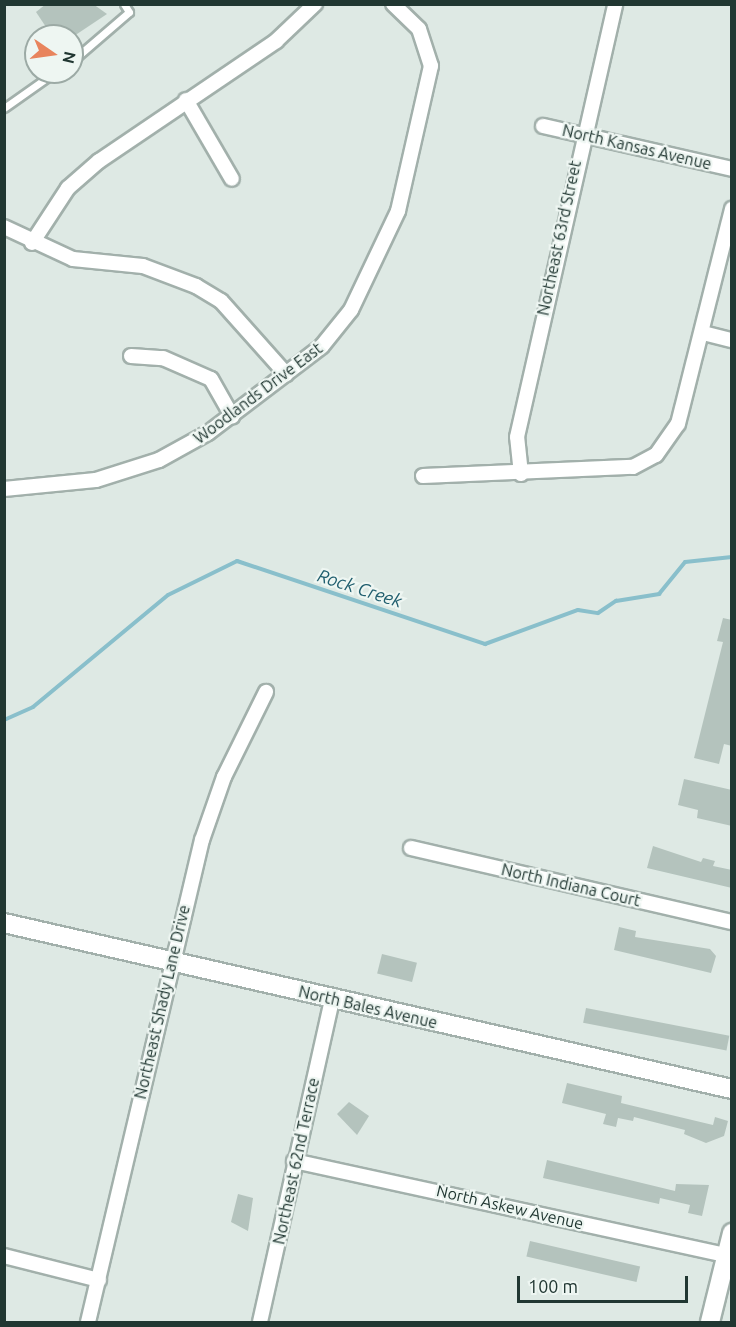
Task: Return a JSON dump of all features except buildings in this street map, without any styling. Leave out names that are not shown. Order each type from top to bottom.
[{"type":"street","points":[[32,243],[68,188],[186,100],[276,40],[315,4]]},
{"type":"street","name":"Woodlands Drive East","points":[[4,489],[128,472],[189,445],[232,416],[322,346],[351,310],[398,211],[431,66],[419,29],[393,4]]},
{"type":"street","name":"Northeast 63rd Street","points":[[521,474],[517,437],[581,134],[615,4]]},
{"type":"street","points":[[186,100],[232,179]]},
{"type":"street","name":"North Kansas Avenue","points":[[543,126],[732,169]]},
{"type":"street","points":[[423,476],[521,474],[633,466],[656,455],[675,431],[703,333],[732,209]]},
{"type":"street","points":[[4,227],[32,243],[73,259],[161,271],[196,286],[221,301],[286,374]]},
{"type":"street","points":[[703,333],[732,340]]},
{"type":"street","points":[[131,356],[163,358],[211,379],[232,416]]},
{"type":"street","name":"Northeast Shady Lane Drive","points":[[88,1323],[169,962],[210,812],[266,692]]},
{"type":"street","name":"North Indiana Court","points":[[411,848],[732,922]]},
{"type":"street","name":"North Bales Avenue","points":[[5,926],[732,1089]]},
{"type":"street","name":"Northeast 62nd Terrace","points":[[260,1323],[294,1161],[332,999]]},
{"type":"street","name":"North Askew Avenue","points":[[294,1161],[726,1255]]},
{"type":"street","points":[[710,1323],[732,1233]]},
{"type":"street","points":[[4,1256],[99,1280]]},
{"type":"lane","points":[[84,51],[129,12],[124,4]]},
{"type":"lane","points":[[4,108],[38,84]]},
{"type":"waterway","name":"Rock Creek","points":[[4,720],[33,707],[168,595],[237,561],[485,644],[578,610],[598,613],[616,601],[659,594],[685,562],[732,557]]}]
